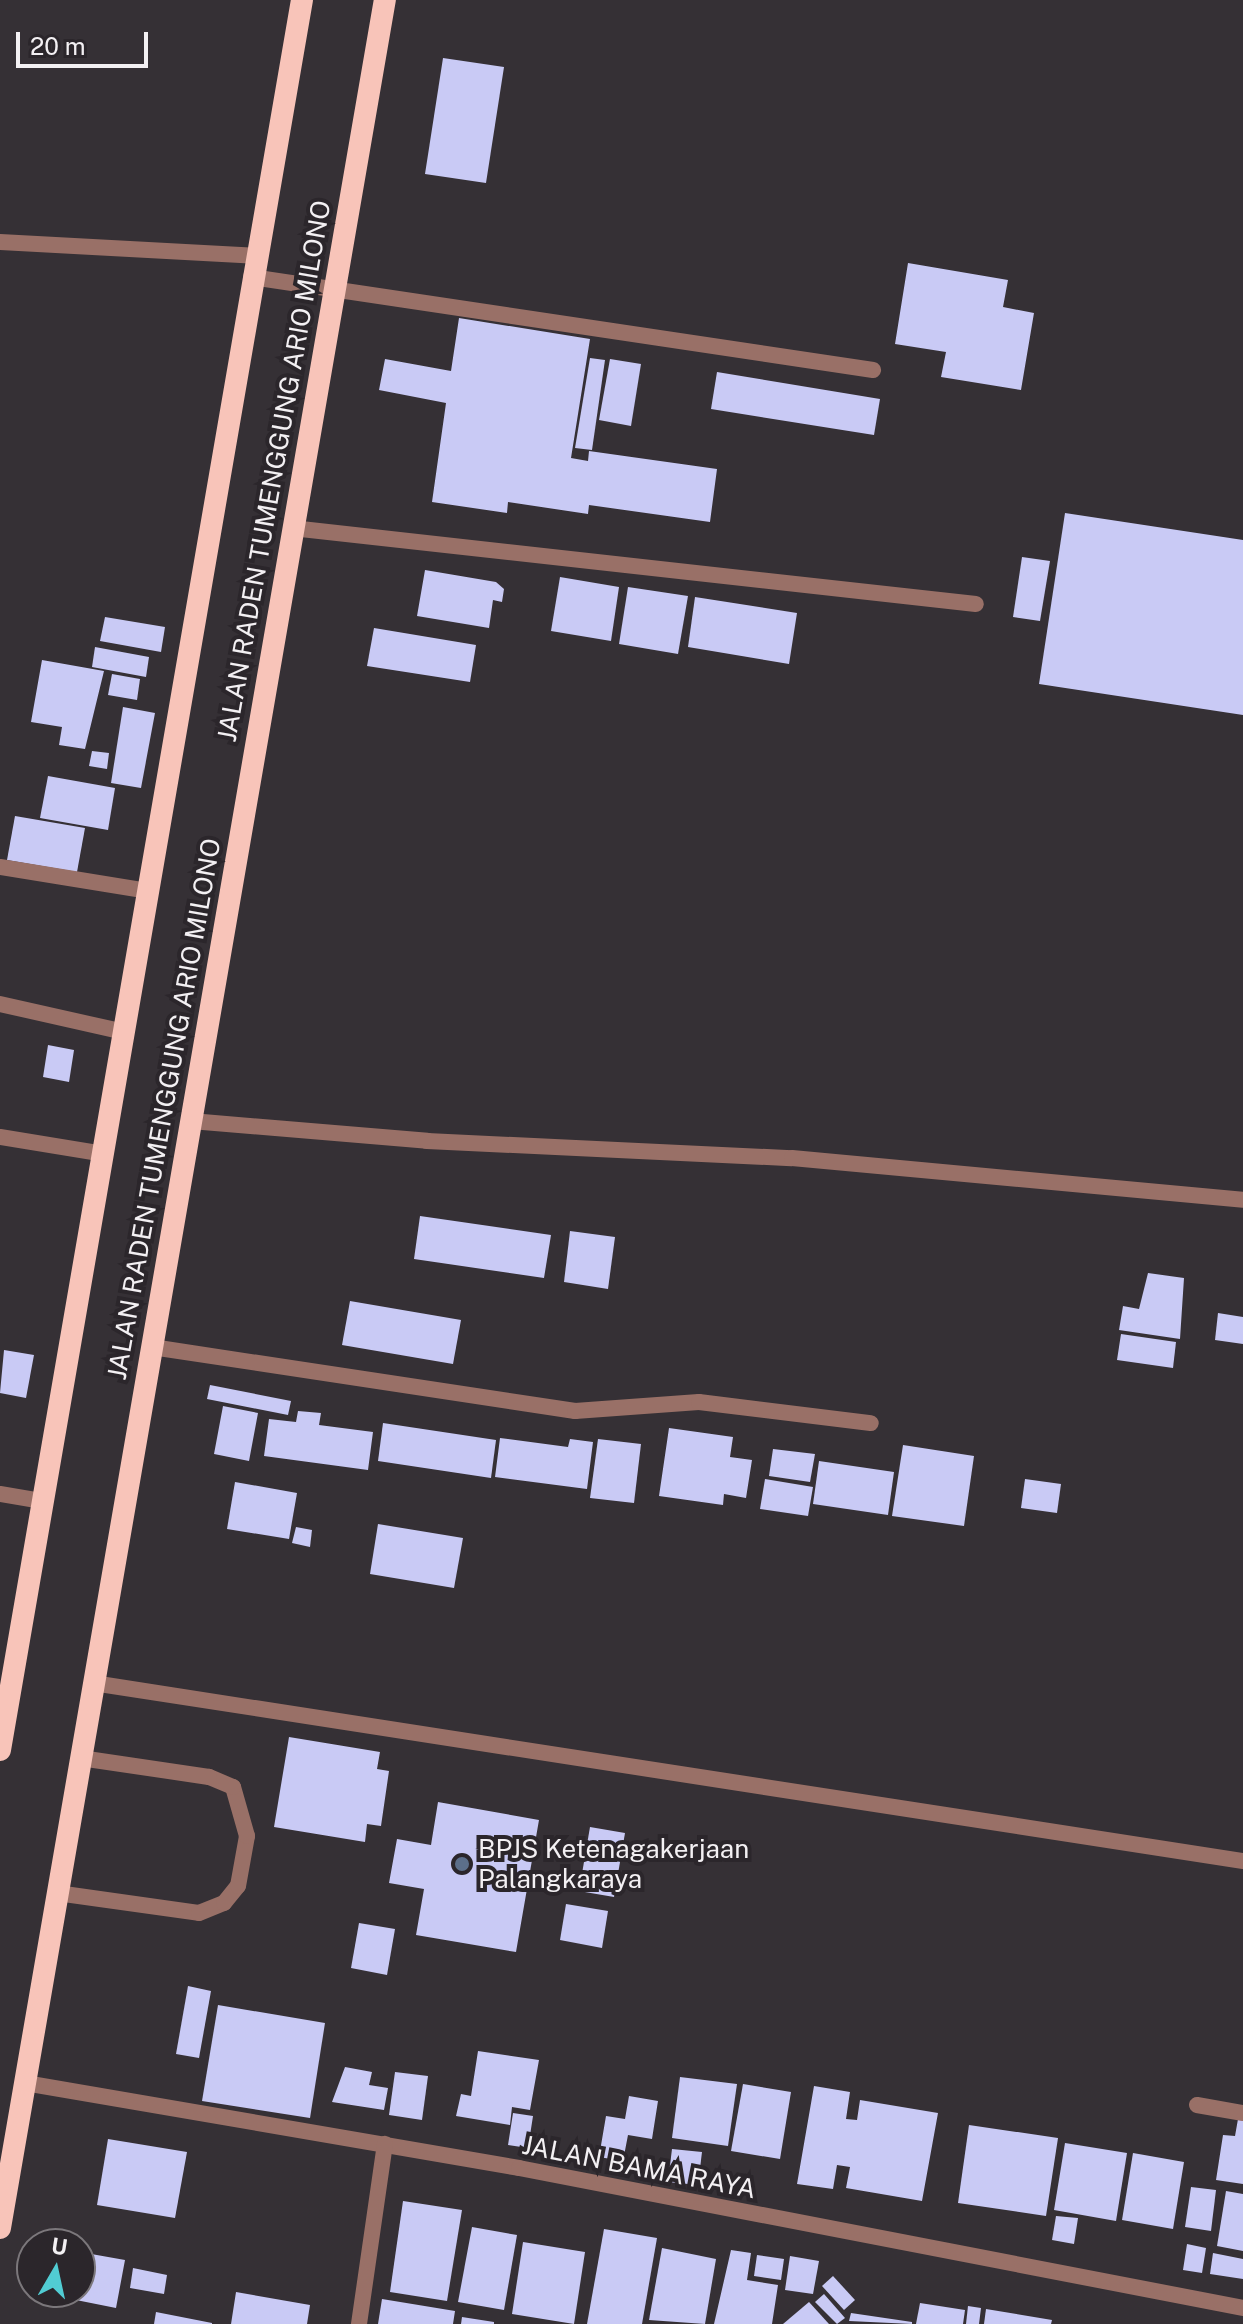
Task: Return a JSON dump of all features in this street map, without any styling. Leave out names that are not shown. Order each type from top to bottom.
[{"type":"highway","name":"JALAN RADEN TUMENGGUNG ARIO MILONO","points":[[0,1750],[149,891],[253,267],[302,0]]},
{"type":"highway","name":"JALAN RADEN TUMENGGUNG ARIO MILONO","points":[[0,2228],[332,292],[385,0]]},
{"type":"street","points":[[0,242],[253,267],[332,292],[873,370]]},
{"type":"street","points":[[292,528],[976,604]]},
{"type":"street","points":[[0,867],[149,891]]},
{"type":"street","points":[[0,1004],[124,1032]]},
{"type":"street","points":[[191,1121],[427,1141],[792,1158],[1243,1200]]},
{"type":"street","points":[[0,1137],[104,1154]]},
{"type":"street","points":[[152,1347],[546,1408],[699,1402],[871,1423]]},
{"type":"street","points":[[0,1494],[42,1501]]},
{"type":"street","points":[[93,1683],[1243,1861]]},
{"type":"street","points":[[57,1893],[199,1913],[224,1903],[238,1886],[247,1836],[233,1787],[80,1758]]},
{"type":"street","name":"JALAN BAMA RAYA","points":[[25,2083],[385,2144],[1243,2308]]},
{"type":"street","points":[[1197,2105],[1243,2113]]},
{"type":"street","points":[[359,2324],[385,2144]]},
{"type":"building","points":[[443,58],[504,67],[486,183],[425,174]]},
{"type":"building","points":[[908,263],[1008,280],[1003,307],[1034,313],[1021,390],[941,377],[946,352],[895,344]]},
{"type":"building","points":[[459,318],[590,339],[571,458],[588,461],[589,451],[717,469],[710,522],[589,505],[588,514],[508,502],[507,513],[432,502],[446,403],[379,390],[385,359],[451,371]]},
{"type":"building","points":[[590,358],[605,360],[592,450],[575,448]]},
{"type":"building","points":[[610,359],[641,364],[631,426],[599,420]]},
{"type":"building","points":[[717,372],[880,399],[874,435],[711,409]]},
{"type":"building","points":[[1065,513],[1243,540],[1243,715],[1039,684]]},
{"type":"building","points":[[1022,557],[1050,561],[1040,621],[1013,617]]},
{"type":"building","points":[[425,570],[496,582],[504,589],[502,602],[493,600],[489,628],[417,616]]},
{"type":"building","points":[[560,577],[619,587],[611,641],[551,631]]},
{"type":"building","points":[[628,587],[688,596],[678,654],[619,644]]},
{"type":"building","points":[[695,597],[797,613],[789,664],[688,647]]},
{"type":"building","points":[[105,617],[165,627],[161,652],[100,641]]},
{"type":"building","points":[[374,628],[476,645],[470,682],[367,666]]},
{"type":"building","points":[[95,647],[149,657],[146,677],[92,667]]},
{"type":"building","points":[[42,660],[104,671],[85,749],[59,745],[62,727],[31,722]]},
{"type":"building","points":[[112,674],[140,679],[137,700],[108,695]]},
{"type":"building","points":[[123,707],[155,713],[141,788],[111,783]]},
{"type":"building","points":[[92,751],[109,753],[107,769],[89,766]]},
{"type":"building","points":[[48,776],[115,788],[108,830],[40,818]]},
{"type":"building","points":[[15,816],[85,828],[77,872],[7,860]]},
{"type":"building","points":[[48,1045],[74,1050],[69,1082],[43,1077]]},
{"type":"building","points":[[420,1216],[551,1235],[544,1278],[414,1259]]},
{"type":"building","points":[[570,1231],[615,1237],[608,1289],[564,1282]]},
{"type":"building","points":[[1148,1273],[1184,1278],[1180,1339],[1119,1330],[1123,1306],[1139,1309]]},
{"type":"building","points":[[350,1301],[461,1320],[453,1364],[342,1345]]},
{"type":"building","points":[[1218,1313],[1243,1317],[1243,1344],[1215,1340]]},
{"type":"building","points":[[1121,1334],[1176,1342],[1173,1368],[1117,1360]]},
{"type":"building","points":[[4,1350],[34,1355],[26,1398],[0,1393]]},
{"type":"building","points":[[210,1385],[291,1401],[288,1415],[207,1399]]},
{"type":"building","points":[[223,1406],[258,1413],[249,1461],[214,1454]]},
{"type":"building","points":[[298,1411],[321,1413],[319,1425],[373,1432],[368,1470],[264,1456],[269,1419],[296,1422]]},
{"type":"building","points":[[383,1423],[496,1440],[491,1478],[378,1461]]},
{"type":"building","points":[[669,1428],[733,1437],[730,1457],[752,1460],[746,1498],[724,1494],[723,1505],[659,1496]]},
{"type":"building","points":[[500,1438],[568,1447],[570,1439],[593,1442],[587,1489],[495,1477]]},
{"type":"building","points":[[598,1439],[641,1444],[634,1503],[590,1498]]},
{"type":"building","points":[[903,1445],[974,1456],[964,1526],[892,1516]]},
{"type":"building","points":[[773,1449],[815,1454],[810,1482],[769,1476]]},
{"type":"building","points":[[819,1461],[894,1472],[888,1515],[813,1504]]},
{"type":"building","points":[[765,1479],[813,1487],[808,1516],[760,1509]]},
{"type":"building","points":[[1025,1479],[1061,1484],[1057,1513],[1021,1508]]},
{"type":"building","points":[[235,1482],[297,1493],[289,1539],[227,1529]]},
{"type":"building","points":[[378,1524],[463,1538],[454,1588],[370,1574]]},
{"type":"building","points":[[296,1527],[312,1530],[310,1547],[292,1543]]},
{"type":"building","points":[[289,1737],[380,1752],[377,1769],[389,1771],[381,1826],[367,1824],[365,1842],[274,1827]]},
{"type":"building","name":"BPJS Ketenagakerjaan Palangkaraya","points":[[438,1802],[539,1820],[516,1952],[416,1935],[424,1889],[389,1883],[397,1839],[431,1845]]},
{"type":"building","points":[[590,1827],[625,1833],[614,1897],[579,1891]]},
{"type":"building","points":[[566,1904],[608,1911],[602,1948],[560,1940]]},
{"type":"building","points":[[359,1923],[395,1929],[387,1975],[351,1968]]},
{"type":"building","points":[[188,1986],[211,1991],[199,2058],[176,2054]]},
{"type":"building","points":[[218,2005],[325,2023],[310,2118],[202,2101]]},
{"type":"building","points":[[478,2051],[539,2060],[530,2110],[512,2107],[510,2125],[456,2116],[461,2094],[471,2096]]},
{"type":"building","points":[[345,2067],[372,2072],[369,2085],[388,2088],[384,2110],[332,2102]]},
{"type":"building","points":[[395,2072],[428,2076],[422,2120],[389,2115]]},
{"type":"building","points":[[680,2077],[737,2084],[728,2146],[672,2138]]},
{"type":"building","points":[[743,2084],[791,2092],[780,2159],[731,2151]]},
{"type":"building","points":[[814,2086],[850,2092],[846,2119],[857,2120],[860,2100],[938,2113],[922,2201],[846,2188],[850,2167],[837,2165],[833,2189],[797,2184]]},
{"type":"building","points":[[629,2096],[658,2101],[652,2139],[628,2135],[623,2161],[599,2157],[606,2116],[625,2119]]},
{"type":"building","points":[[513,2113],[533,2116],[528,2148],[508,2145]]},
{"type":"building","points":[[1238,2119],[1243,2120],[1243,2184],[1216,2180],[1223,2135],[1235,2136]]},
{"type":"building","points":[[969,2125],[1058,2138],[1046,2216],[958,2203]]},
{"type":"building","points":[[108,2139],[187,2152],[175,2218],[97,2205]]},
{"type":"building","points":[[1065,2143],[1127,2153],[1116,2221],[1054,2210]]},
{"type":"building","points":[[672,2149],[702,2152],[698,2185],[668,2182]]},
{"type":"building","points":[[1133,2153],[1184,2162],[1173,2229],[1122,2220]]},
{"type":"building","points":[[1191,2187],[1216,2190],[1211,2231],[1185,2227]]},
{"type":"building","points":[[1226,2191],[1243,2194],[1243,2251],[1217,2246]]},
{"type":"building","points":[[403,2201],[462,2210],[447,2301],[390,2292]]},
{"type":"building","points":[[1056,2216],[1078,2218],[1074,2244],[1052,2240]]},
{"type":"building","points":[[472,2227],[517,2235],[504,2310],[458,2302]]},
{"type":"building","points":[[604,2229],[657,2238],[642,2324],[587,2324]]},
{"type":"building","points":[[523,2242],[585,2252],[574,2324],[512,2314]]},
{"type":"building","points":[[1187,2244],[1206,2248],[1202,2273],[1183,2270]]},
{"type":"building","points":[[662,2248],[716,2259],[705,2324],[649,2320]]},
{"type":"building","points":[[731,2250],[751,2253],[747,2280],[778,2285],[772,2324],[714,2324]]},
{"type":"building","points":[[1213,2253],[1243,2259],[1243,2279],[1210,2274]]},
{"type":"building","points":[[96,2255],[125,2260],[116,2308],[96,2304]]},
{"type":"building","points":[[757,2255],[784,2259],[781,2280],[754,2276]]},
{"type":"building","points":[[790,2256],[819,2261],[813,2294],[785,2290]]},
{"type":"building","points":[[133,2268],[167,2275],[164,2294],[130,2288]]},
{"type":"building","points":[[833,2276],[855,2300],[844,2310],[822,2286]]},
{"type":"building","points":[[236,2292],[310,2305],[307,2324],[231,2324]]},
{"type":"building","points":[[824,2294],[845,2318],[837,2324],[815,2302]]},
{"type":"building","points":[[382,2299],[455,2311],[453,2324],[378,2324]]},
{"type":"building","points":[[809,2302],[829,2324],[783,2324]]},
{"type":"building","points":[[920,2303],[965,2310],[963,2324],[916,2324]]},
{"type":"building","points":[[968,2306],[981,2308],[979,2324],[966,2324]]},
{"type":"building","points":[[986,2309],[1052,2320],[1051,2324],[984,2324]]},
{"type":"building","points":[[156,2312],[212,2323],[212,2324],[154,2324]]},
{"type":"building","points":[[851,2313],[912,2322],[912,2324],[849,2321]]},
{"type":"building","points":[[462,2317],[494,2322],[494,2324],[461,2324]]},
{"type":"place","name":"BPJS Ketenagakerjaan Palangkaraya","points":[[462,1864]]}]
